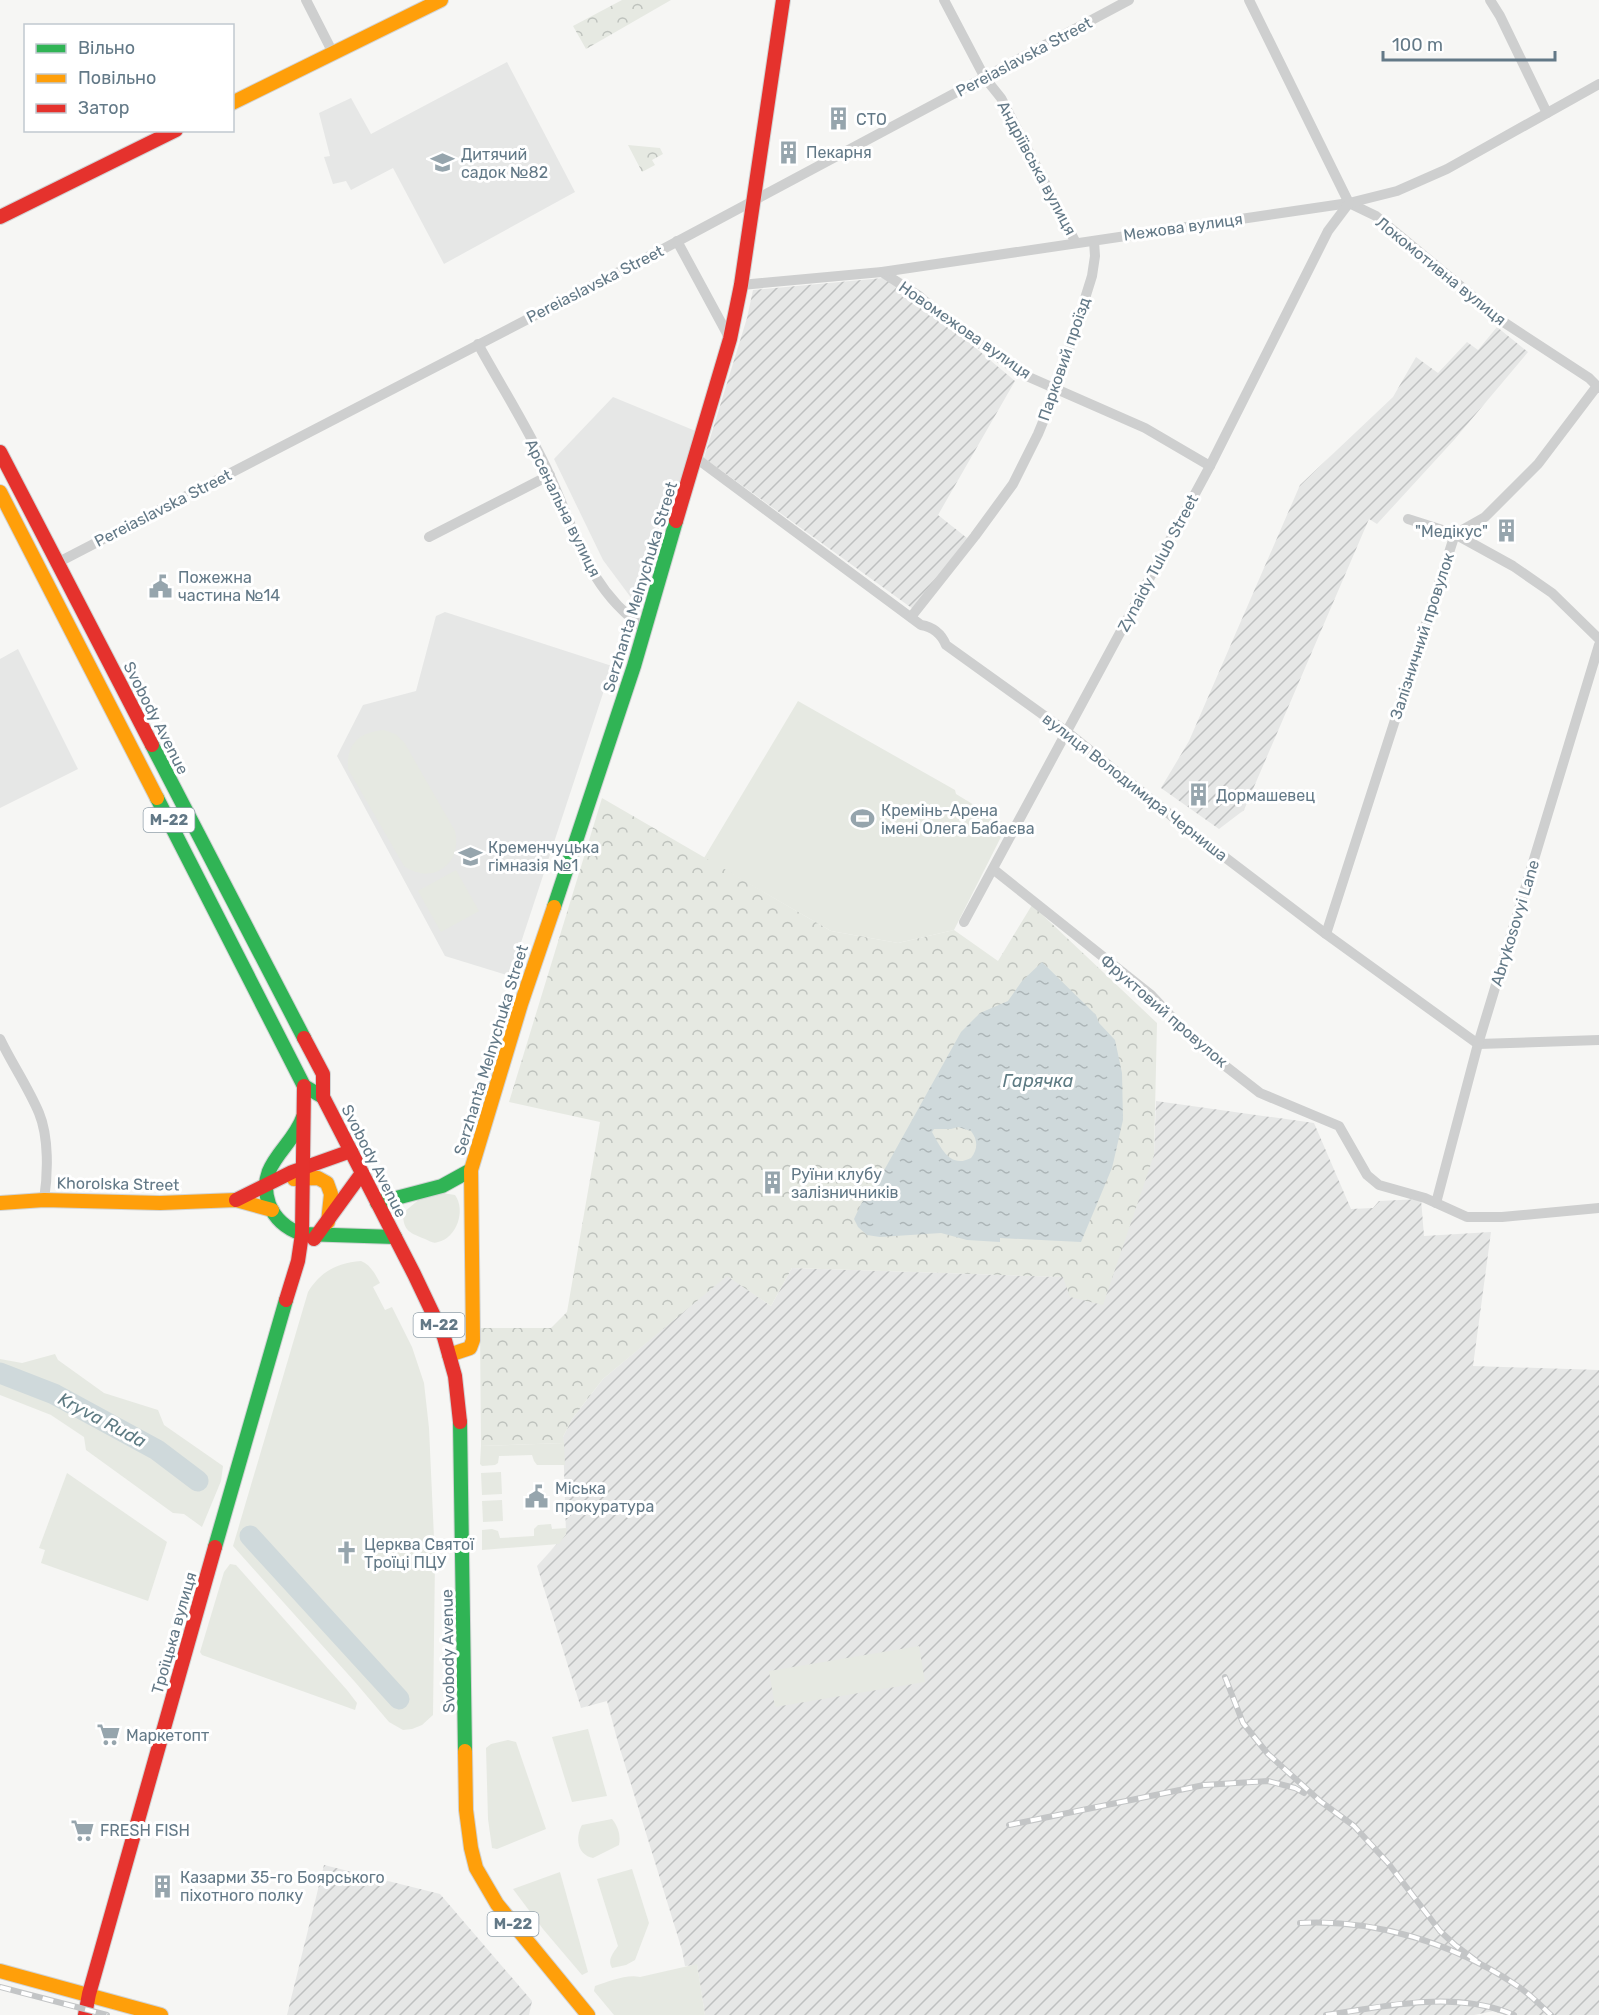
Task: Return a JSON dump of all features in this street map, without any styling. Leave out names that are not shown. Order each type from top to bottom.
[{"type":"main road","points":[[234,102],[441,0]]},
{"type":"main road","name":"Serzhanta Melnychuka Street","points":[[449,1355],[470,1348],[473,1340],[471,1170],[521,1004],[645,628],[730,339],[741,285],[783,0]]},
{"type":"main road","points":[[0,217],[172,132]]},
{"type":"main road","name":"Svobody Avenue","points":[[0,452],[322,1074],[322,1097],[444,1337],[455,1376],[460,1420],[466,1810],[471,1848],[476,1868],[497,1904],[588,2015]]},
{"type":"main road","name":"М-22","points":[[0,492],[304,1086]]},
{"type":"main road","points":[[298,1261],[306,1178],[304,1086]]},
{"type":"main road","name":"Svobody Avenue","points":[[304,1086],[322,1097]]},
{"type":"main road","points":[[305,1108],[301,1123],[269,1169],[266,1183],[267,1198],[272,1210],[287,1227],[302,1234],[395,1238]]},
{"type":"main road","points":[[306,1178],[351,1151]]},
{"type":"main road","name":"Serzhanta Melnychuka Street","points":[[377,1203],[442,1186],[471,1170]]},
{"type":"main road","points":[[298,1261],[362,1173]]},
{"type":"main road","points":[[306,1178],[304,1200],[312,1206],[322,1206],[329,1199]]},
{"type":"main road","points":[[236,1200],[266,1183],[321,1178],[327,1183],[330,1191],[328,1222]]},
{"type":"main road","name":"Khorolska Street","points":[[0,1203],[44,1200],[160,1203],[236,1200]]},
{"type":"main road","points":[[236,1200],[272,1210]]},
{"type":"main road","name":"Троїцька вулиця","points":[[86,2015],[89,1994],[298,1261]]},
{"type":"main road","points":[[0,1971],[161,2015]]},
{"type":"street","points":[[306,0],[333,53]]},
{"type":"street","name":"Андріївська вулиця","points":[[944,0],[985,78],[1001,98],[1076,243]]},
{"type":"street","name":"Pereiaslavska Street","points":[[41,570],[677,241],[1129,0]]},
{"type":"street","points":[[1249,0],[1350,202]]},
{"type":"street","points":[[1490,0],[1547,113]]},
{"type":"street","name":"Межова вулиця","points":[[741,285],[882,272],[1350,202],[1397,191],[1437,173],[1599,84]]},
{"type":"street","name":"Локомотивна вулиця","points":[[1350,202],[1376,216],[1505,323],[1589,378],[1598,387]]},
{"type":"street","name":"Zynaidy Tulub Street","points":[[964,922],[1210,466],[1328,231],[1350,202]]},
{"type":"street","points":[[677,241],[730,339]]},
{"type":"street","name":"Парковий проїзд","points":[[911,617],[1013,484],[1038,434],[1057,388],[1092,276],[1095,256],[1094,241]]},
{"type":"street","name":"Новомежова вулиця","points":[[882,272],[919,296],[942,316],[1022,374],[1145,428],[1210,466]]},
{"type":"street","name":"Арсенальна вулиця","points":[[478,344],[550,475],[586,560],[605,592],[626,615],[645,628]]},
{"type":"street","name":"Залізничний провулок","points":[[1326,934],[1455,534],[1485,516],[1538,464],[1598,387]]},
{"type":"street","name":"вулиця Володимира Черниша","points":[[696,458],[921,625],[937,632],[946,645],[1066,732],[1193,833],[1326,934],[1478,1044]]},
{"type":"street","points":[[429,537],[550,475]]},
{"type":"street","points":[[1408,519],[1455,534],[1513,566],[1552,592],[1599,639]]},
{"type":"street","name":"Abrykosovyi Lane","points":[[1436,1203],[1478,1044],[1599,645]]},
{"type":"street","name":"Фруктовий провулок","points":[[993,869],[1151,995],[1197,1044],[1260,1093],[1339,1126],[1367,1175],[1379,1185],[1436,1203],[1467,1217],[1502,1217],[1599,1208]]},
{"type":"street","points":[[0,1039],[39,1114],[46,1149],[48,1177],[44,1200]]},
{"type":"street","points":[[1478,1044],[1599,1040]]},
{"type":"shaded area","name":"Дитячий садок №82","points":[[507,62],[575,192],[444,264],[393,168],[351,190],[346,181],[333,184],[324,157],[330,156],[319,113],[351,98],[371,134]]},
{"type":"shaded area","points":[[883,278],[916,298],[1015,381],[938,515],[967,538],[913,609],[704,458],[747,318],[753,290]]},
{"type":"shaded area","name":"Дормашевец","points":[[1497,327],[1528,352],[1454,440],[1377,524],[1369,519],[1244,810],[1219,829],[1161,788],[1189,741],[1300,485],[1393,397],[1416,357],[1438,373],[1467,342],[1478,350]]},
{"type":"shaded area","points":[[613,397],[698,432],[635,603],[603,560],[554,459]]},
{"type":"shaded area","name":"Кременчуцька гімназія №1","points":[[445,612],[612,666],[510,976],[445,956],[337,756],[363,705],[416,691],[436,616]]},
{"type":"shaded area","points":[[18,649],[78,769],[0,808],[0,659]]},
{"type":"shaded area","points":[[1156,1101],[1314,1123],[1351,1209],[1373,1208],[1379,1201],[1421,1199],[1424,1236],[1491,1232],[1473,1366],[1599,1370],[1599,2015],[1505,2015],[1494,2011],[1474,2015],[705,2015],[697,1965],[685,1966],[607,1701],[581,1708],[537,1566],[566,1534],[563,1437],[572,1419],[603,1379],[727,1275],[771,1306],[792,1268],[1064,1277],[1154,1155]]},
{"type":"shaded area","points":[[324,1865],[440,1894],[532,2001],[529,2015],[287,2015]]},
{"type":"green space","points":[[622,0],[671,0],[586,49],[573,26]]},
{"type":"green space","points":[[628,145],[660,148],[663,154],[652,160],[655,165],[642,172]]},
{"type":"green space","name":"Кремінь-Арена імені Олега Бабаєва","points":[[798,701],[955,790],[956,794],[1007,825],[954,930],[898,943],[831,931],[704,858]]},
{"type":"green space","points":[[384,730],[395,734],[404,742],[455,831],[456,843],[450,862],[435,872],[425,874],[404,866],[348,769],[349,752],[356,740],[368,733]]},
{"type":"green space","points":[[602,798],[831,931],[898,943],[954,930],[998,961],[1032,905],[1157,1023],[1154,1155],[1103,1305],[1070,1297],[1063,1277],[792,1268],[771,1306],[727,1276],[603,1379],[572,1419],[563,1437],[564,1443],[481,1446],[480,1328],[551,1328],[567,1312],[600,1122],[509,1102]]},
{"type":"green space","points":[[456,870],[479,911],[441,932],[418,891]]},
{"type":"green space","points":[[442,1193],[455,1195],[460,1208],[458,1223],[450,1235],[435,1243],[409,1231],[404,1224],[403,1213],[422,1197]]},
{"type":"green space","points":[[361,1261],[370,1267],[376,1276],[380,1283],[373,1287],[385,1310],[392,1307],[412,1347],[424,1383],[429,1428],[435,1560],[433,1715],[422,1725],[403,1730],[389,1722],[233,1546],[308,1292],[330,1269]]},
{"type":"green space","points":[[55,1354],[58,1360],[104,1393],[158,1410],[164,1425],[223,1466],[221,1481],[202,1527],[184,1514],[173,1513],[86,1450],[84,1437],[51,1415],[0,1395],[0,1359],[22,1363]]},
{"type":"green space","points":[[564,1443],[565,1465],[537,1465],[532,1455],[499,1456],[498,1463],[495,1465],[482,1466],[480,1464],[481,1446]]},
{"type":"green space","points":[[501,1472],[502,1494],[482,1495],[481,1473]]},
{"type":"green space","points":[[67,1473],[167,1542],[148,1601],[41,1563],[45,1550],[39,1548]]},
{"type":"green space","points":[[502,1500],[503,1521],[483,1522],[482,1501]]},
{"type":"green space","points":[[551,1524],[552,1529],[567,1528],[559,1544],[482,1550],[482,1530],[498,1531],[500,1538],[534,1536],[534,1529],[538,1525]]},
{"type":"green space","points":[[230,1564],[236,1565],[347,1690],[357,1703],[355,1710],[202,1655],[200,1652],[224,1572]]},
{"type":"green space","points":[[919,1646],[925,1682],[775,1707],[769,1671]]},
{"type":"green space","points":[[588,1729],[607,1796],[572,1802],[552,1737]]},
{"type":"green space","points":[[508,1740],[516,1742],[546,1829],[497,1849],[492,1848],[488,1819],[486,1748],[491,1744]]},
{"type":"green space","points":[[612,1819],[620,1838],[619,1845],[593,1858],[588,1856],[581,1849],[578,1840],[582,1825]]},
{"type":"green space","points":[[632,1869],[649,1923],[635,1960],[612,1968],[610,1959],[618,1946],[597,1879]]},
{"type":"green space","points":[[560,1872],[588,1972],[582,1975],[513,1889]]},
{"type":"green space","points":[[697,1964],[705,2015],[614,2015],[594,1991],[595,1986],[617,1979],[640,1977]]},
{"type":"water","name":"Гарячка","points":[[1042,962],[1096,1015],[1099,1023],[1115,1040],[1122,1073],[1123,1120],[1112,1168],[1081,1242],[1000,1238],[1000,1242],[967,1240],[941,1233],[880,1237],[867,1235],[858,1227],[854,1219],[861,1204],[882,1174],[961,1032],[980,1013],[1008,1001],[1022,981]],"holes":[[[958,1127],[971,1131],[976,1141],[976,1148],[971,1158],[964,1161],[957,1161],[947,1155],[932,1132],[934,1129]]]},
{"type":"waterway","name":"Kryva Ruda","points":[[0,1373],[54,1394],[157,1450],[198,1481]]},
{"type":"waterway","name":"Kryva Ruda","points":[[250,1536],[399,1699]]},
{"type":"railway","points":[[1225,1677],[1243,1723],[1268,1754],[1320,1801],[1354,1826],[1388,1863],[1440,1931],[1479,1963]]},
{"type":"railway","points":[[1009,1825],[1204,1785],[1268,1781],[1295,1788],[1304,1793]]},
{"type":"railway","points":[[1300,1923],[1357,1925],[1385,1930],[1440,1946],[1492,1970],[1530,1995],[1551,2015]]},
{"type":"railway","points":[[0,1987],[107,2015]]},
{"type":"railway","points":[[1326,2015],[1421,2002],[1468,2003],[1491,2007],[1514,2015]]},
{"type":"traffic: fast","points":[[554,907],[634,666],[676,521]]},
{"type":"traffic: fast","points":[[152,745],[304,1038]]},
{"type":"traffic: fast","points":[[157,798],[304,1086],[323,1097]]},
{"type":"traffic: fast","points":[[303,1117],[271,1167],[267,1178],[266,1190],[269,1204],[278,1219],[302,1234],[395,1237]]},
{"type":"traffic: fast","points":[[377,1203],[442,1186],[471,1170]]},
{"type":"traffic: fast","points":[[215,1547],[286,1300]]},
{"type":"traffic: fast","points":[[460,1422],[465,1751]]},
{"type":"traffic: slow","points":[[234,102],[441,0]]},
{"type":"traffic: slow","points":[[0,492],[157,798]]},
{"type":"traffic: slow","points":[[449,1355],[470,1348],[473,1340],[471,1170],[521,1004],[554,907]]},
{"type":"traffic: slow","points":[[294,1179],[318,1178],[327,1183],[331,1194],[328,1222]]},
{"type":"traffic: slow","points":[[0,1203],[44,1200],[160,1203],[236,1200],[272,1210]]},
{"type":"traffic: slow","points":[[465,1751],[466,1810],[476,1868],[497,1904],[588,2015]]},
{"type":"traffic: slow","points":[[0,1971],[161,2015]]},
{"type":"traffic: jam","points":[[676,521],[730,339],[741,285],[783,0]]},
{"type":"traffic: jam","points":[[0,217],[172,132]]},
{"type":"traffic: jam","points":[[0,452],[152,745]]},
{"type":"traffic: jam","points":[[304,1038],[323,1074],[323,1097],[444,1337],[455,1376],[460,1422]]},
{"type":"traffic: jam","points":[[286,1300],[298,1261],[302,1234],[304,1086]]},
{"type":"traffic: jam","points":[[236,1200],[292,1172],[351,1151]]},
{"type":"traffic: jam","points":[[314,1239],[362,1173]]},
{"type":"traffic: jam","points":[[85,2015],[215,1547]]},
{"type":"place","name":"СТО","points":[[838,119]]},
{"type":"place","name":"Пекарня","points":[[788,152]]},
{"type":"place","name":"Дитячий садок №82","points":[[443,163]]},
{"type":"place","name":"\"Медікус\"","points":[[1506,531]]},
{"type":"place","name":"Пожежна частина №14","points":[[160,586]]},
{"type":"place","name":"Дормашевец","points":[[1198,795]]},
{"type":"place","name":"Кремінь-Арена імені Олега Бабаєва","points":[[863,819]]},
{"type":"place","name":"Кременчуцька гімназія №1","points":[[470,856]]},
{"type":"place","name":"Руїни клубу залізничників","points":[[773,1183]]},
{"type":"place","name":"Міська прокуратура","points":[[537,1497]]},
{"type":"place","name":"Церква Святої Троїці ПЦУ","points":[[346,1553]]},
{"type":"place","name":"Маркетопт","points":[[108,1735]]},
{"type":"place","name":"FRESH FISH","points":[[82,1830]]},
{"type":"place","name":"Казарми 35-го Боярського піхотного полку","points":[[162,1886]]}]
